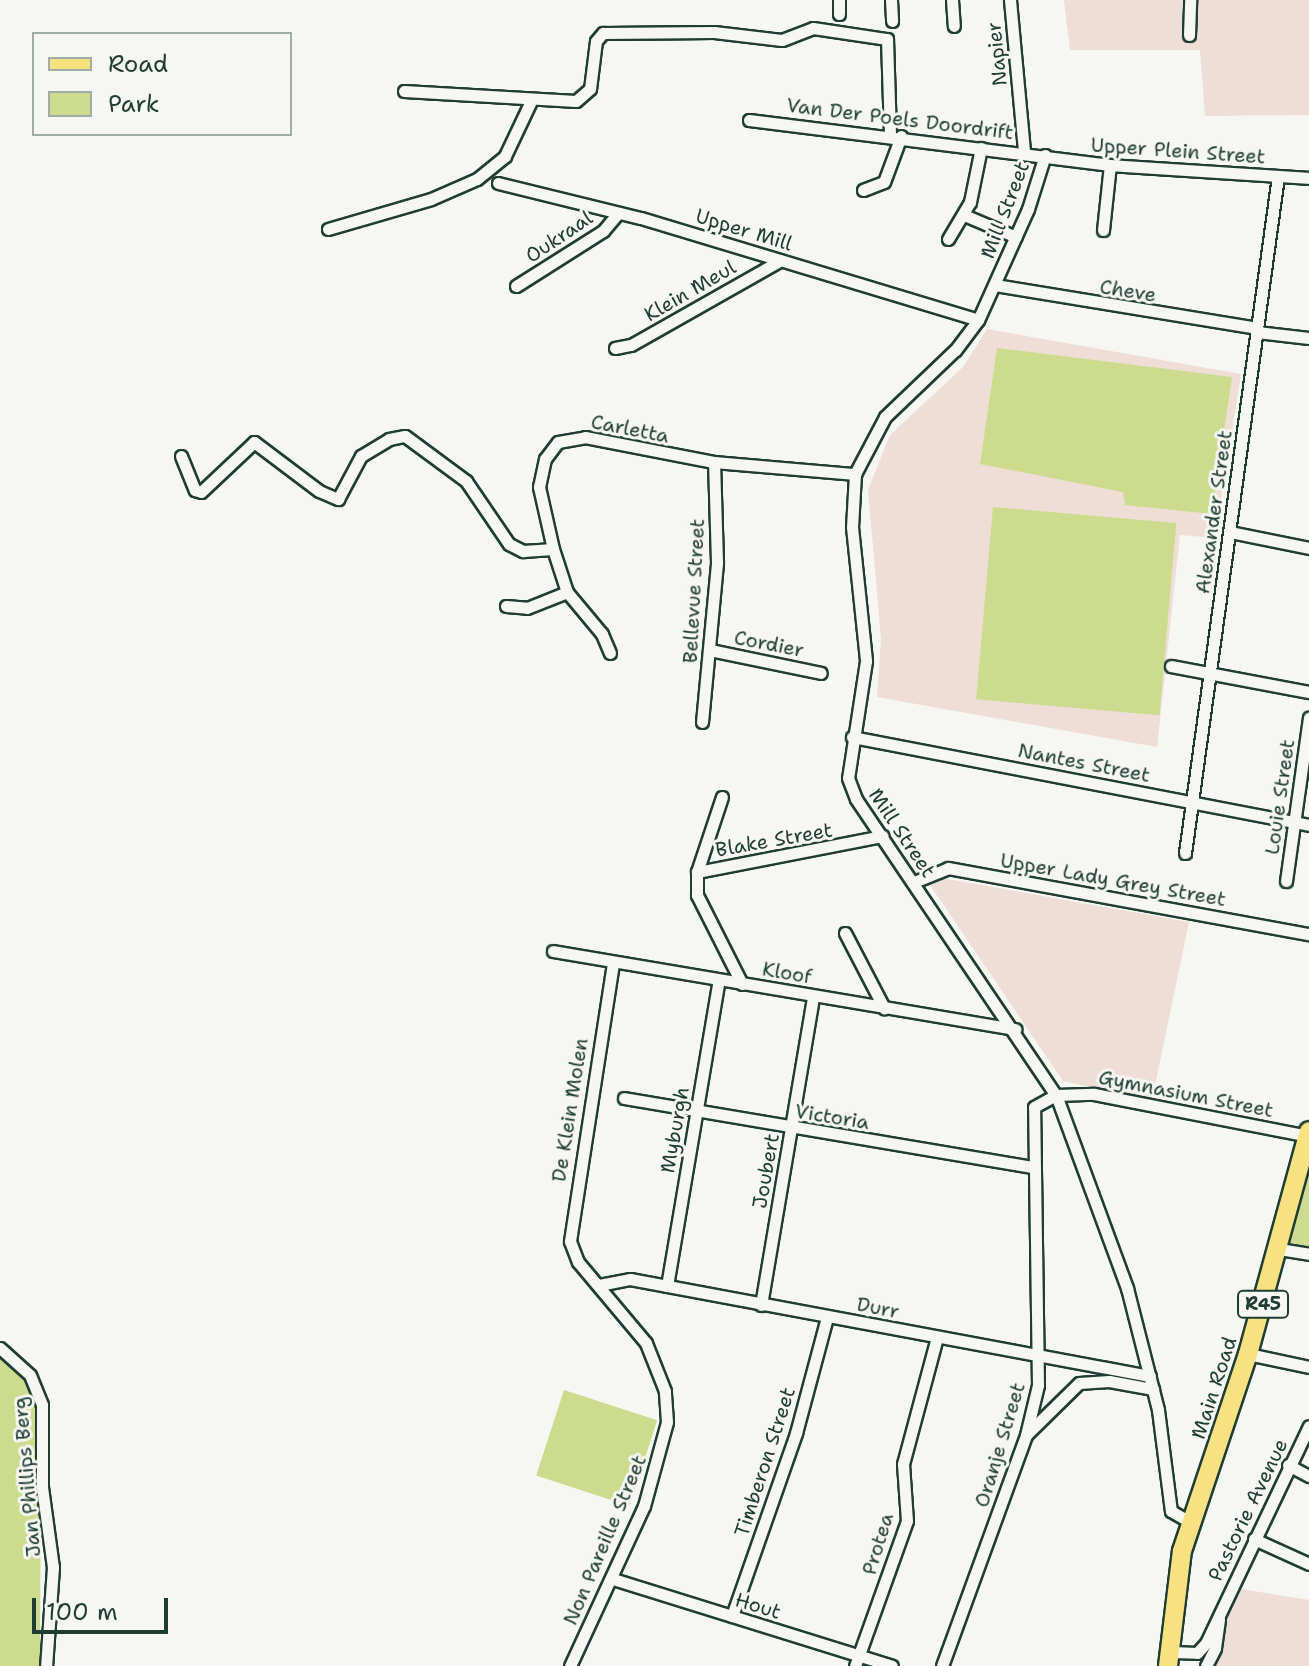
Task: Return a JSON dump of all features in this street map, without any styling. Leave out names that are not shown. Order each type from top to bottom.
[{"type":"main road","name":"Main Road","points":[[1171,1661],[1177,1573],[1248,1354],[1308,1134]]},
{"type":"street","points":[[839,0],[839,14]]},
{"type":"street","points":[[891,0],[892,21]]},
{"type":"street","points":[[952,0],[954,26]]},
{"type":"street","name":"Napier","points":[[1010,0],[1024,152]]},
{"type":"street","points":[[1189,35],[1190,0]]},
{"type":"street","points":[[404,91],[570,102],[585,97],[596,41],[614,30],[714,32],[782,40],[813,28],[877,34],[888,42],[896,136],[884,182],[863,190]]},
{"type":"street","points":[[328,229],[431,199],[477,179],[505,156],[532,99]]},
{"type":"street","name":"Van Der Poels Doordrift","points":[[749,120],[1045,155]]},
{"type":"street","points":[[948,239],[964,215],[981,148]]},
{"type":"street","name":"Upper Plein Street","points":[[1045,155],[1110,165],[1309,178]]},
{"type":"street","name":"Mill Street","points":[[1045,155],[1016,237],[978,320],[955,350],[885,417],[855,474],[852,527],[867,648],[847,767],[850,788],[1015,1029],[1056,1095],[1110,1233],[1150,1376],[1170,1508],[1192,1523]]},
{"type":"street","points":[[1103,230],[1110,165]]},
{"type":"street","name":"Alexander Street","points":[[1185,853],[1278,176]]},
{"type":"street","name":"Upper Mill","points":[[498,183],[618,213],[978,320]]},
{"type":"street","name":"Oukraal","points":[[516,286],[603,231],[618,213]]},
{"type":"street","points":[[964,215],[1016,237]]},
{"type":"street","name":"Klein Meul","points":[[615,348],[631,345],[781,260]]},
{"type":"street","name":"Cheve","points":[[995,285],[1309,338]]},
{"type":"street","points":[[181,456],[195,490],[203,492],[254,442],[334,499],[344,495],[361,456],[395,436],[405,436],[466,481],[509,544],[523,551],[553,549]]},
{"type":"street","name":"Carletta","points":[[610,653],[567,592],[553,549],[539,487],[545,459],[558,442],[585,437],[714,462],[855,474]]},
{"type":"street","name":"Bellevue Street","points":[[702,722],[717,562],[714,462]]},
{"type":"street","points":[[1230,532],[1309,548]]},
{"type":"street","points":[[506,606],[527,608],[567,592]]},
{"type":"street","name":"Cordier","points":[[710,650],[821,673]]},
{"type":"street","points":[[1171,666],[1309,692]]},
{"type":"street","name":"Louie Street","points":[[1286,881],[1309,718]]},
{"type":"street","name":"Nantes Street","points":[[852,737],[1309,825]]},
{"type":"street","points":[[697,872],[722,797]]},
{"type":"street","name":"Blake Street","points":[[742,984],[697,895],[697,872],[883,836]]},
{"type":"street","name":"Upper Lady Grey Street","points":[[914,882],[948,868],[1309,934]]},
{"type":"street","points":[[845,933],[884,1008]]},
{"type":"street","name":"Kloof","points":[[553,951],[1015,1029]]},
{"type":"street","name":"De Klein Molen","points":[[578,1262],[569,1232],[613,962]]},
{"type":"street","name":"Myburgh","points":[[667,1286],[719,980]]},
{"type":"street","name":"Joubert","points":[[761,1305],[813,996]]},
{"type":"street","name":"Gymnasium Street","points":[[1056,1095],[1094,1094],[1308,1134]]},
{"type":"street","name":"Oranje Street","points":[[942,1666],[1026,1435],[1040,1356],[1034,1107],[1056,1095]]},
{"type":"street","name":"Victoria","points":[[624,1098],[792,1129],[1034,1167]]},
{"type":"street","points":[[1279,1249],[1309,1254]]},
{"type":"street","name":"Non Pareille Street","points":[[570,1666],[613,1579],[655,1478],[667,1422],[665,1391],[646,1343],[578,1262]]},
{"type":"street","name":"Durr","points":[[599,1285],[630,1279],[1150,1376]]},
{"type":"street","name":"Timberon Street","points":[[732,1616],[796,1433],[827,1317]]},
{"type":"street","name":"Protea","points":[[857,1661],[907,1521],[903,1464],[937,1337]]},
{"type":"street","name":"Jan Phillips Berg","points":[[0,1348],[30,1375],[42,1405],[42,1487],[53,1567],[46,1666]]},
{"type":"street","points":[[1248,1354],[1309,1367]]},
{"type":"street","points":[[1026,1435],[1079,1383],[1109,1381],[1153,1389]]},
{"type":"street","name":"Pastorie Avenue","points":[[1171,1661],[1202,1649],[1218,1610],[1309,1426]]},
{"type":"street","points":[[1288,1465],[1309,1476]]},
{"type":"street","points":[[1254,1539],[1309,1564]]},
{"type":"street","name":"Hout","points":[[613,1579],[732,1616],[857,1661],[892,1666]]},
{"type":"street","name":"Pastorie Avenue","points":[[1206,1666],[1215,1648],[1218,1610]]},
{"type":"shaded area","points":[[1064,0],[1309,0],[1309,115],[1205,116],[1200,50],[1070,50]]},
{"type":"shaded area","points":[[987,329],[1241,374],[1215,538],[1180,535],[1157,747],[877,697],[881,639],[868,490],[890,435],[963,367]]},
{"type":"shaded area","points":[[942,878],[1189,922],[1152,1100],[1063,1081],[930,885]]},
{"type":"shaded area","points":[[1240,1589],[1309,1600],[1309,1666],[1206,1666]]},
{"type":"green space","points":[[997,348],[1232,377],[1212,514],[1125,505],[1123,492],[980,464]]},
{"type":"green space","points":[[993,507],[1176,523],[1159,715],[976,699]]},
{"type":"green space","points":[[1309,1159],[1309,1247],[1286,1243]]},
{"type":"green space","points":[[0,1353],[27,1371],[41,1429],[40,1666],[0,1666]]},
{"type":"green space","points":[[564,1390],[657,1420],[629,1506],[536,1476]]}]
